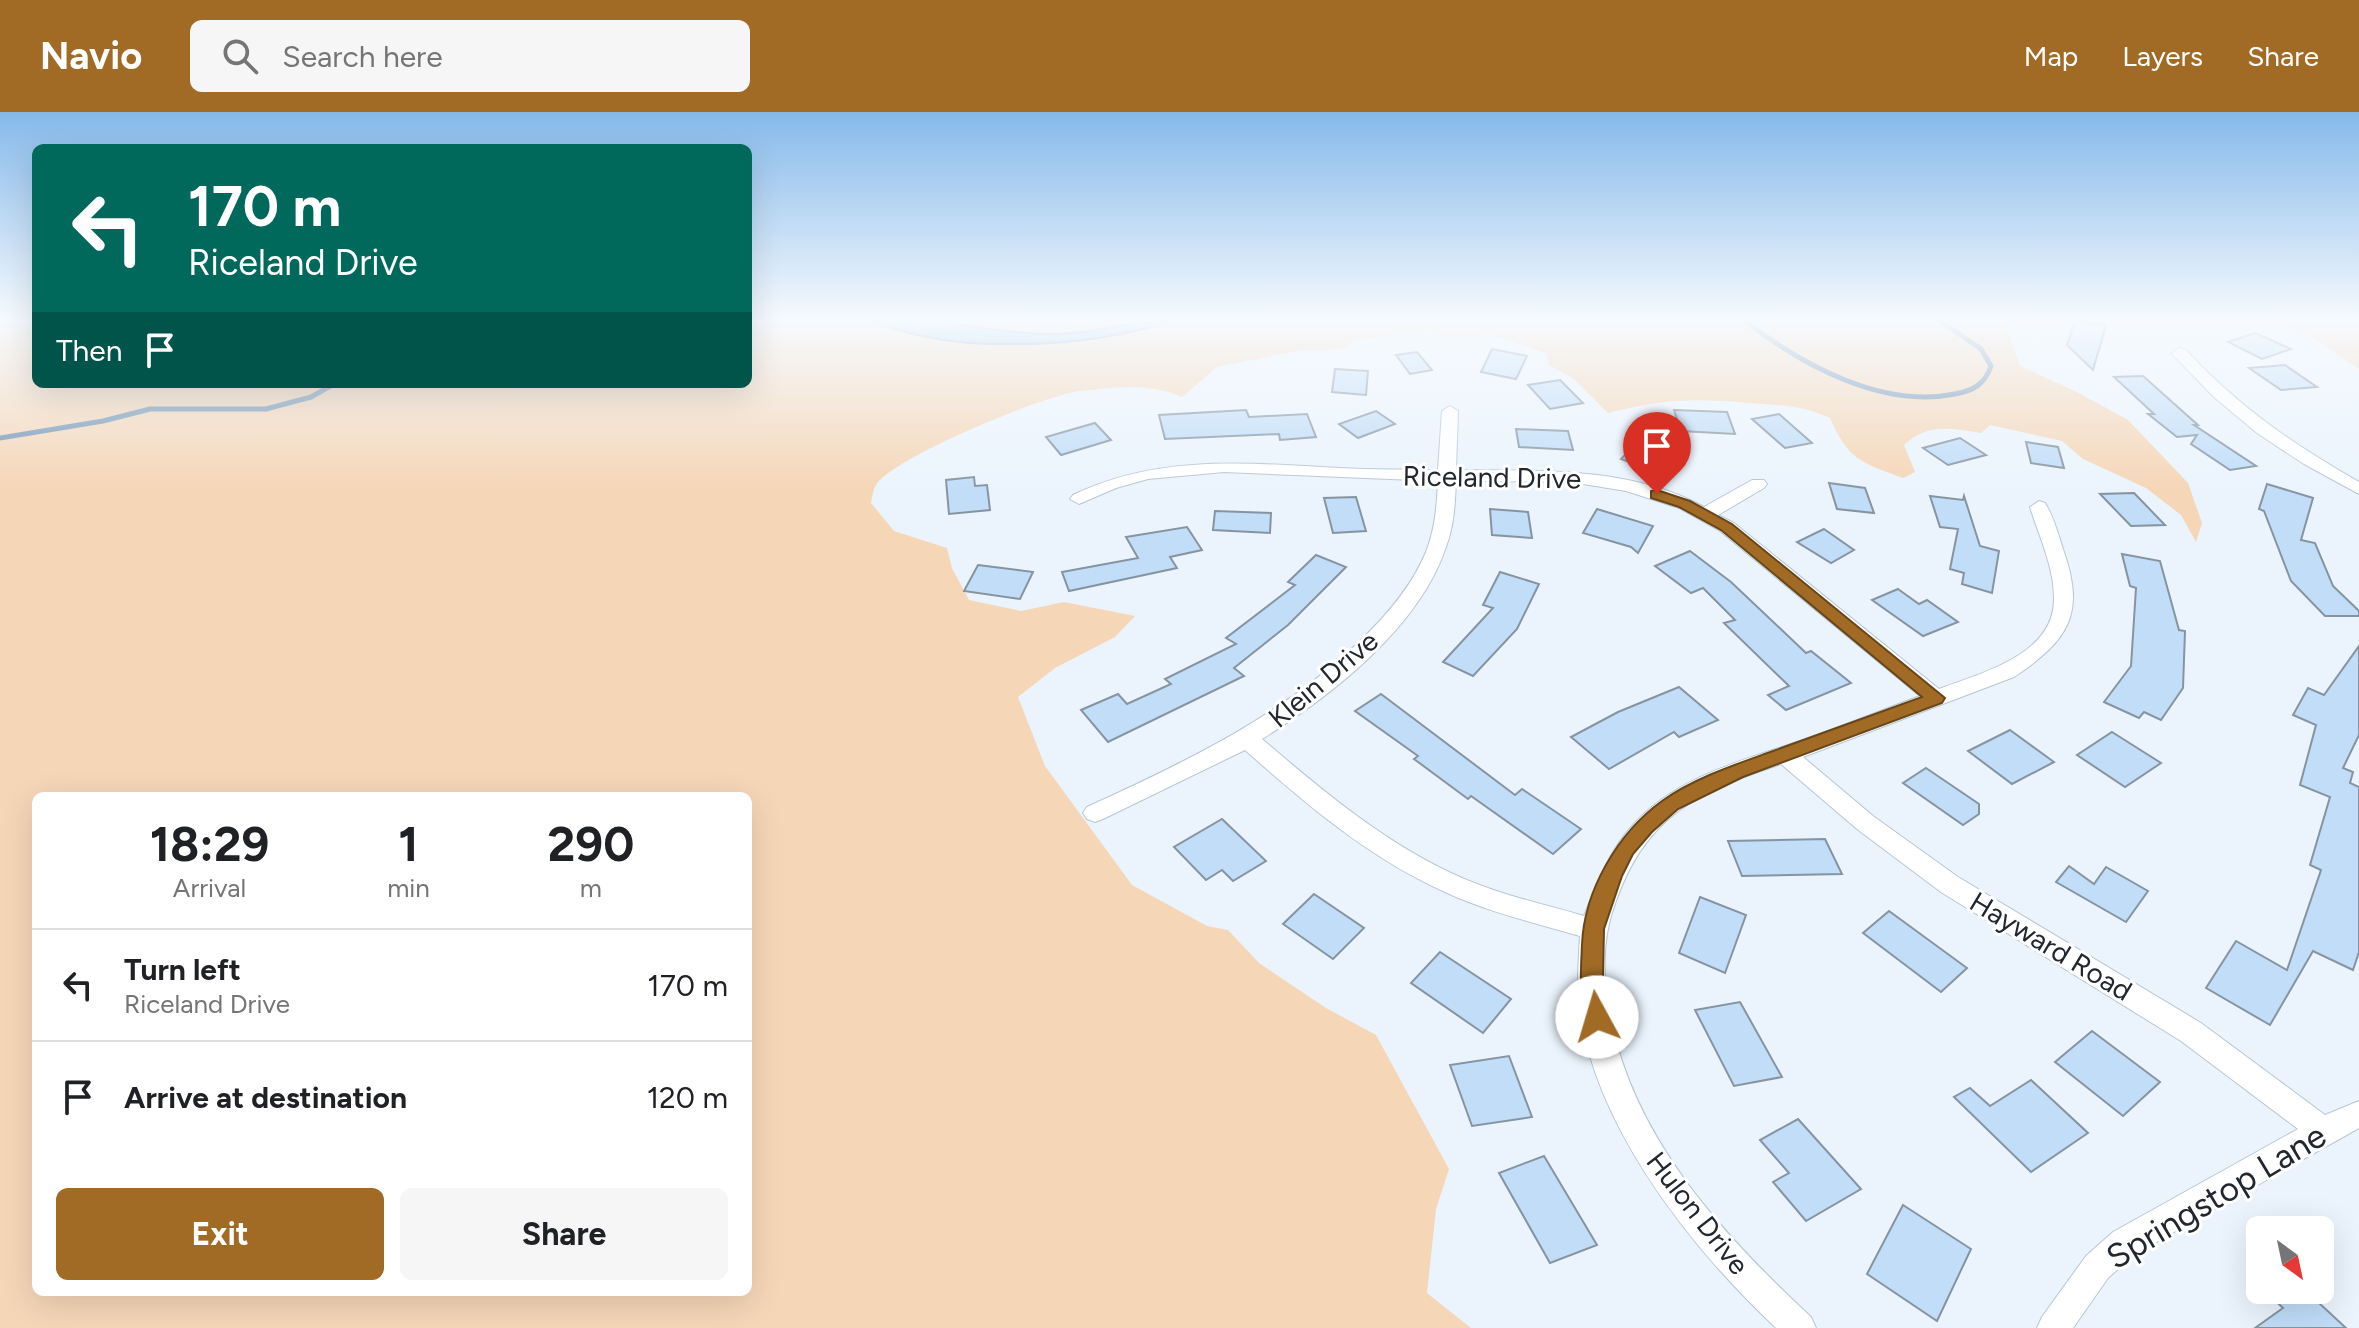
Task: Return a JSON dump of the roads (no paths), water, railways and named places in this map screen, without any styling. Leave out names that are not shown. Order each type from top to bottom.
[{"type":"street","points":[[2201,378],[2240,412],[2310,461],[2359,489]]},
{"type":"street","name":"Klein Drive","points":[[1095,813],[1248,740],[1321,689],[1353,661],[1406,603],[1436,551],[1449,475],[1447,430],[1450,411]]},
{"type":"street","name":"Riceland Drive","points":[[1079,499],[1135,477],[1184,468],[1597,480],[1657,494],[1706,514],[1747,542],[1936,698]]},
{"type":"street","points":[[1706,514],[1758,484]]},
{"type":"street","name":"Hulon Drive","points":[[1800,1328],[1721,1250],[1677,1194],[1643,1141],[1605,1056],[1592,976],[1593,929],[1625,849],[1645,826],[1671,804],[1696,789],[2007,672],[2033,657],[2061,626],[2065,591],[2039,507]]},
{"type":"street","points":[[1248,740],[1334,815],[1412,866],[1487,899],[1593,929]]},
{"type":"street","name":"Hayward Road","points":[[1785,754],[1846,809],[1925,868],[2008,923],[2193,1033],[2273,1090],[2322,1131]]},
{"type":"street","name":"Springstop Lane","points":[[2053,1328],[2097,1267],[2124,1243],[2322,1131],[2359,1114]]},
{"type":"waterway","points":[[1840,378],[1871,389],[1927,397],[1967,391],[1985,378]]},
{"type":"waterway","points":[[0,438],[103,421],[150,409],[266,409],[311,397],[327,388]]}]
